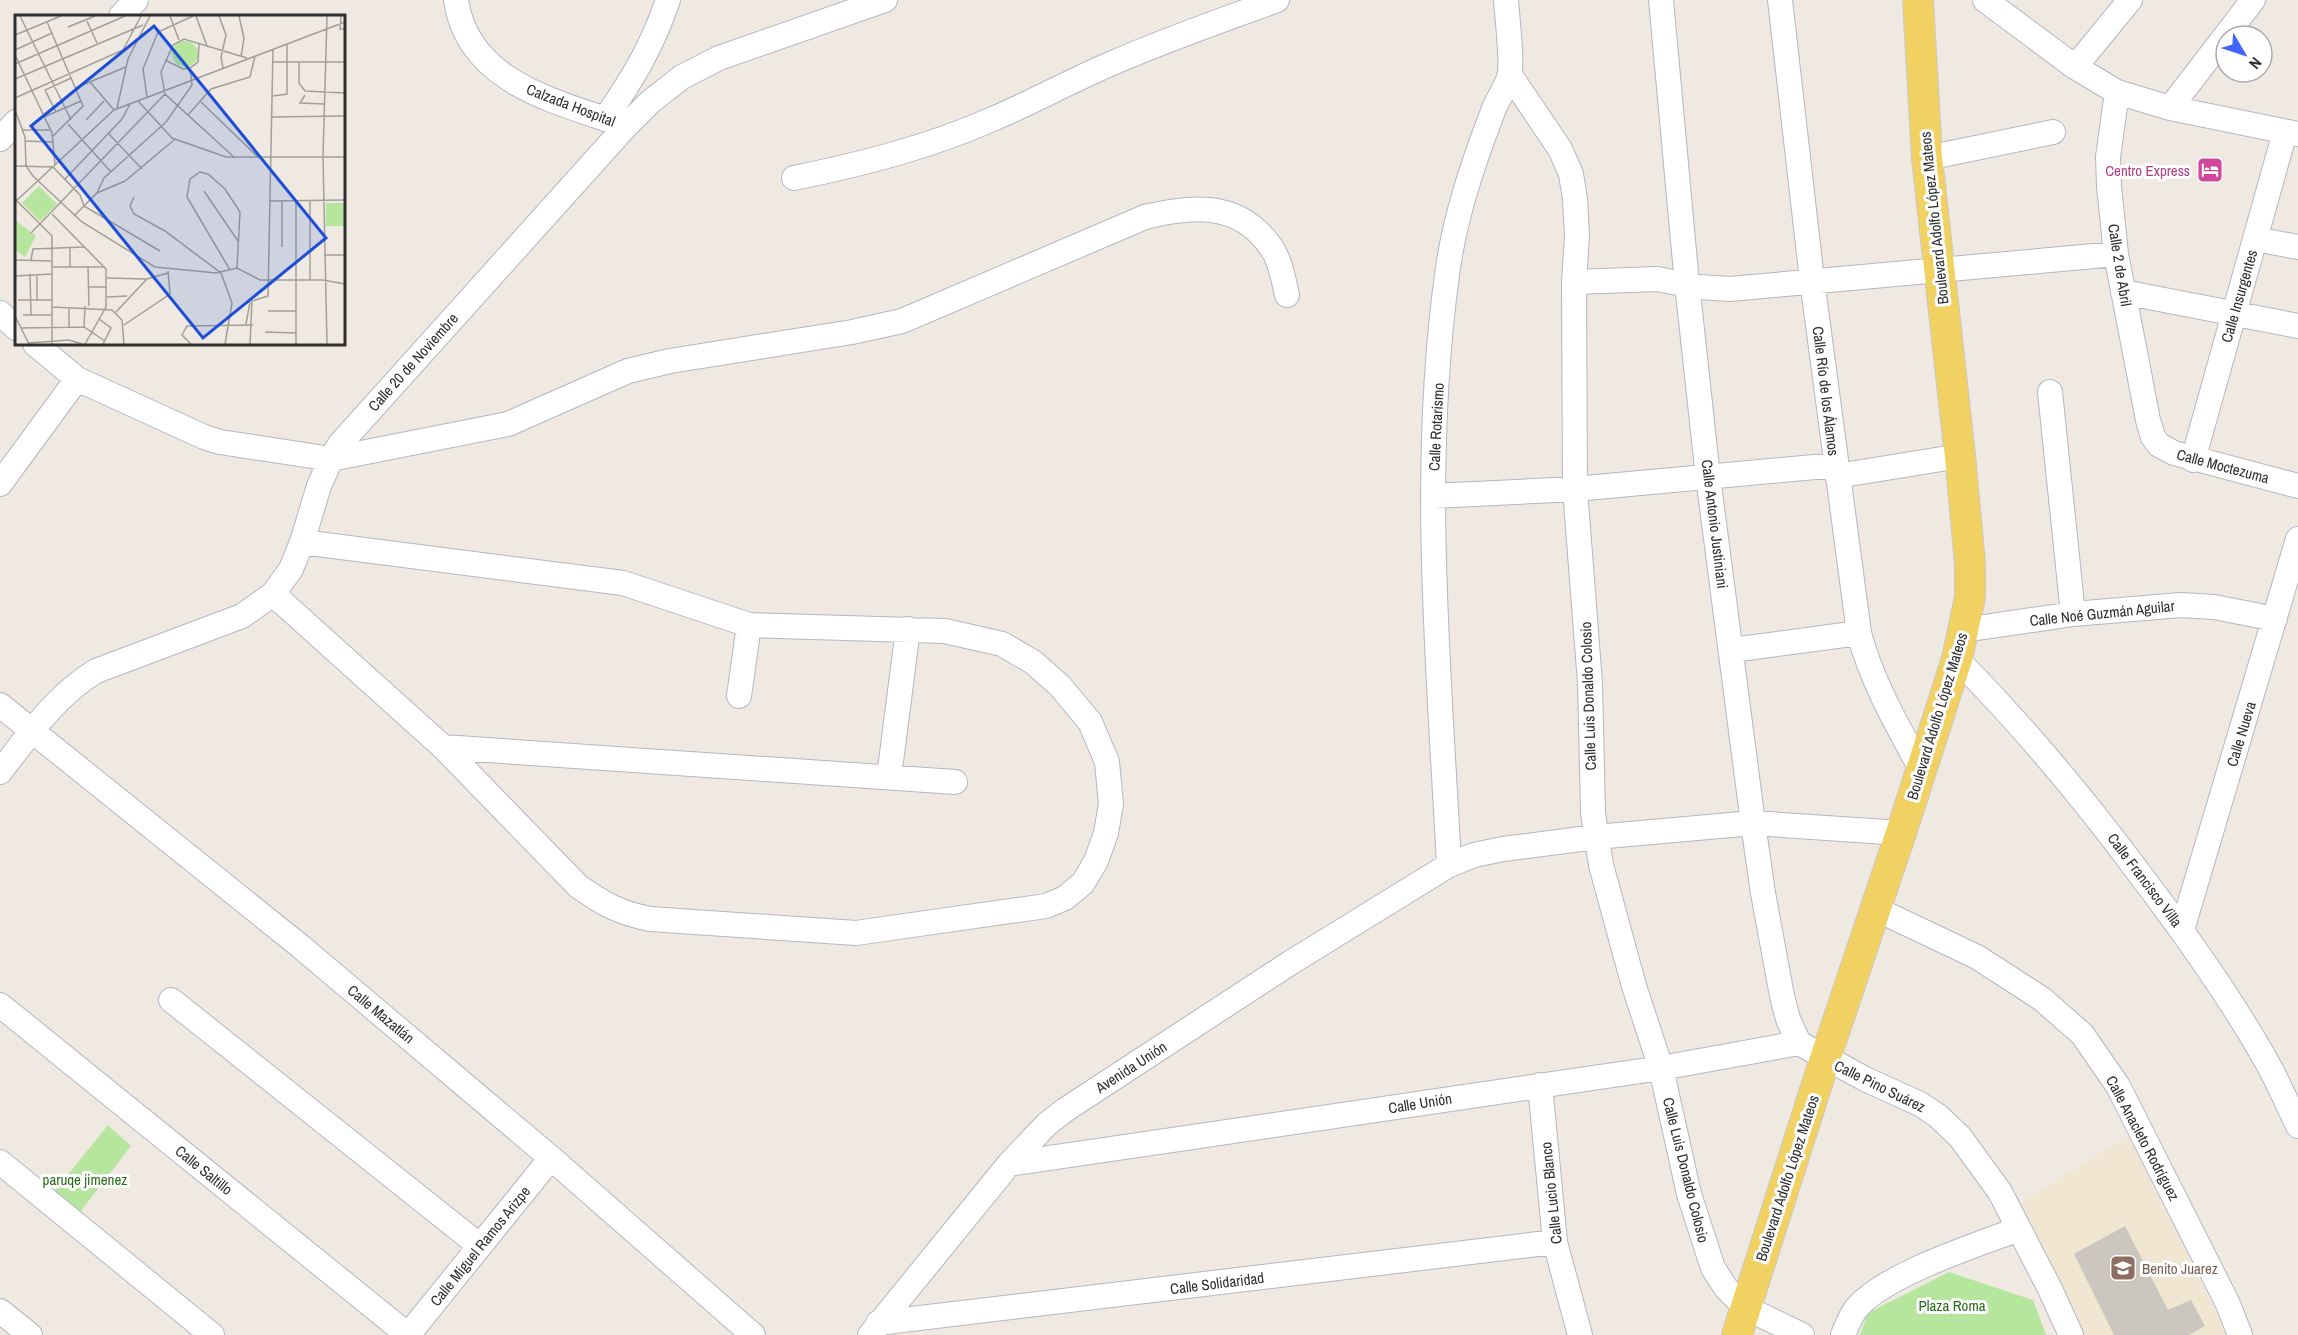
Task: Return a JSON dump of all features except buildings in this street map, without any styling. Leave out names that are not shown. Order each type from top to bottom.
[{"type":"main road","name":"Boulevard Adolfo López Mateos","points":[[1742,1321],[1825,1059],[1957,659],[1970,597],[1970,562],[1960,456],[1927,159],[1918,0]]},
{"type":"street","points":[[122,15],[136,0]]},
{"type":"street","name":"Calzada Hospital","points":[[456,0],[458,17],[467,39],[485,61],[510,80],[539,96],[616,123]]},
{"type":"street","points":[[616,123],[635,76],[656,36],[668,0]]},
{"type":"street","name":"Calle 20 de Noviembre","points":[[0,772],[56,702],[75,684],[96,671],[242,616],[273,594],[291,569],[319,486],[331,459],[355,426],[616,123],[650,102],[682,77],[719,58],[885,0]]},
{"type":"street","points":[[794,178],[891,156],[949,136],[995,118],[1118,60],[1277,0]]},
{"type":"street","name":"Calle Rotarismo","points":[[1449,865],[1435,592],[1433,496],[1436,417],[1447,273],[1466,187],[1493,111],[1510,75],[1506,0]]},
{"type":"street","name":"Calle Antonio Justiniani","points":[[1661,0],[1686,284],[1708,477],[1762,893],[1782,996],[1799,1043]]},
{"type":"street","name":"Calle Río de los Álamos","points":[[1780,0],[1812,280],[1859,633],[1866,657],[1891,714],[1921,769]]},
{"type":"street","points":[[1985,0],[2074,67],[2117,92],[2170,108],[2292,133]]},
{"type":"street","points":[[2074,67],[2130,0]]},
{"type":"street","points":[[2170,108],[2253,0]]},
{"type":"street","name":"Calle Luis Donaldo Colosio","points":[[1510,75],[1560,149],[1571,174],[1575,200],[1577,235],[1574,282],[1575,489],[1590,683],[1593,813],[1596,837],[1618,928],[1661,1068],[1689,1194],[1713,1268],[1726,1288],[1742,1321],[1802,1335]]},
{"type":"street","name":"Calle 2 de Abril","points":[[2117,92],[2108,157],[2116,254],[2139,381],[2153,437]]},
{"type":"street","points":[[0,139],[15,123]]},
{"type":"street","points":[[1927,159],[2053,132]]},
{"type":"street","name":"Calle Insurgentes","points":[[2193,460],[2255,239],[2292,133]]},
{"type":"street","points":[[36,345],[77,379],[220,442],[331,459],[508,424],[628,371],[670,361],[852,332],[902,321],[1144,218],[1176,210],[1205,208],[1228,213],[1248,224],[1269,243],[1280,265],[1287,295]]},
{"type":"street","points":[[2255,239],[2298,247]]},
{"type":"street","points":[[1574,282],[1657,279],[1730,289],[2116,254]]},
{"type":"street","points":[[2123,292],[2298,326]]},
{"type":"street","points":[[0,313],[15,326]]},
{"type":"street","points":[[0,484],[77,379]]},
{"type":"street","points":[[2050,392],[2073,614]]},
{"type":"street","name":"Calle Moctezuma","points":[[2153,437],[2159,445],[2193,460],[2298,486]]},
{"type":"street","points":[[1433,496],[1575,489],[1708,477],[1836,470],[1960,456]]},
{"type":"street","name":"Calle Nueva","points":[[2182,930],[2298,539]]},
{"type":"street","points":[[273,594],[443,747],[578,886],[602,903],[626,915],[650,919],[856,933],[1046,906],[1065,898],[1083,884],[1096,861],[1106,833],[1111,804],[1107,762],[1090,722],[1060,686],[1040,668],[1002,644],[945,631],[749,625],[623,583],[302,542]]},
{"type":"street","name":"Calle Noé Guzmán Aguilar","points":[[1964,630],[2073,614],[2181,605],[2214,607],[2275,619]]},
{"type":"street","points":[[739,696],[749,625]]},
{"type":"street","points":[[889,777],[908,629]]},
{"type":"street","points":[[1732,650],[1859,633]]},
{"type":"street","name":"Calle Francisco Villa","points":[[1957,659],[2018,724],[2099,820],[2182,930],[2224,991],[2259,1049],[2298,1126]]},
{"type":"street","name":"Calle Mazatlán","points":[[0,705],[300,946],[551,1158],[753,1335]]},
{"type":"street","points":[[443,747],[955,782]]},
{"type":"street","name":"Avenida Unión","points":[[874,1329],[1009,1164],[1047,1124],[1290,963],[1449,865],[1474,855],[1503,849],[1596,837],[1753,823],[1901,833]]},
{"type":"street","name":"Calle Anacleto Rodríguez","points":[[1875,909],[1977,957],[2042,999],[2082,1034],[2118,1086],[2228,1304],[2241,1335]]},
{"type":"street","points":[[171,1000],[480,1246]]},
{"type":"street","name":"Calle Saltillo","points":[[0,1005],[408,1335]]},
{"type":"street","points":[[1799,1043],[1825,1059]]},
{"type":"street","name":"Calle Unión","points":[[1009,1164],[1661,1068],[1799,1043]]},
{"type":"street","name":"Calle Pino Suárez","points":[[1825,1059],[1920,1104],[1938,1116],[1960,1137],[2000,1192],[2071,1335]]},
{"type":"street","name":"Calle Lucio Blanco","points":[[1540,1085],[1555,1242],[1580,1335]]},
{"type":"street","name":"Calle Miguel Ramos Arizpe","points":[[408,1335],[551,1158]]},
{"type":"street","points":[[0,1162],[212,1335]]},
{"type":"street","points":[[1843,1335],[1855,1310],[1867,1298],[1886,1286],[1933,1262],[2019,1228]]},
{"type":"street","name":"Calle Solidaridad","points":[[874,1329],[1555,1242]]},
{"type":"street","points":[[0,1311],[30,1335]]},
{"type":"shaded area","name":"Benito Juarez","points":[[2128,1136],[2227,1335],[2085,1335],[2022,1202]]},
{"type":"green space","name":"paruqe jimenez","points":[[108,1125],[131,1146],[80,1212],[54,1192]]},
{"type":"green space","name":"Plaza Roma","points":[[1949,1272],[2033,1300],[2046,1335],[1860,1335],[1868,1313]]},
{"type":"place","name":"Centro Express","points":[[2210,170]]},
{"type":"place","name":"Benito Juarez","points":[[2123,1268]]}]
